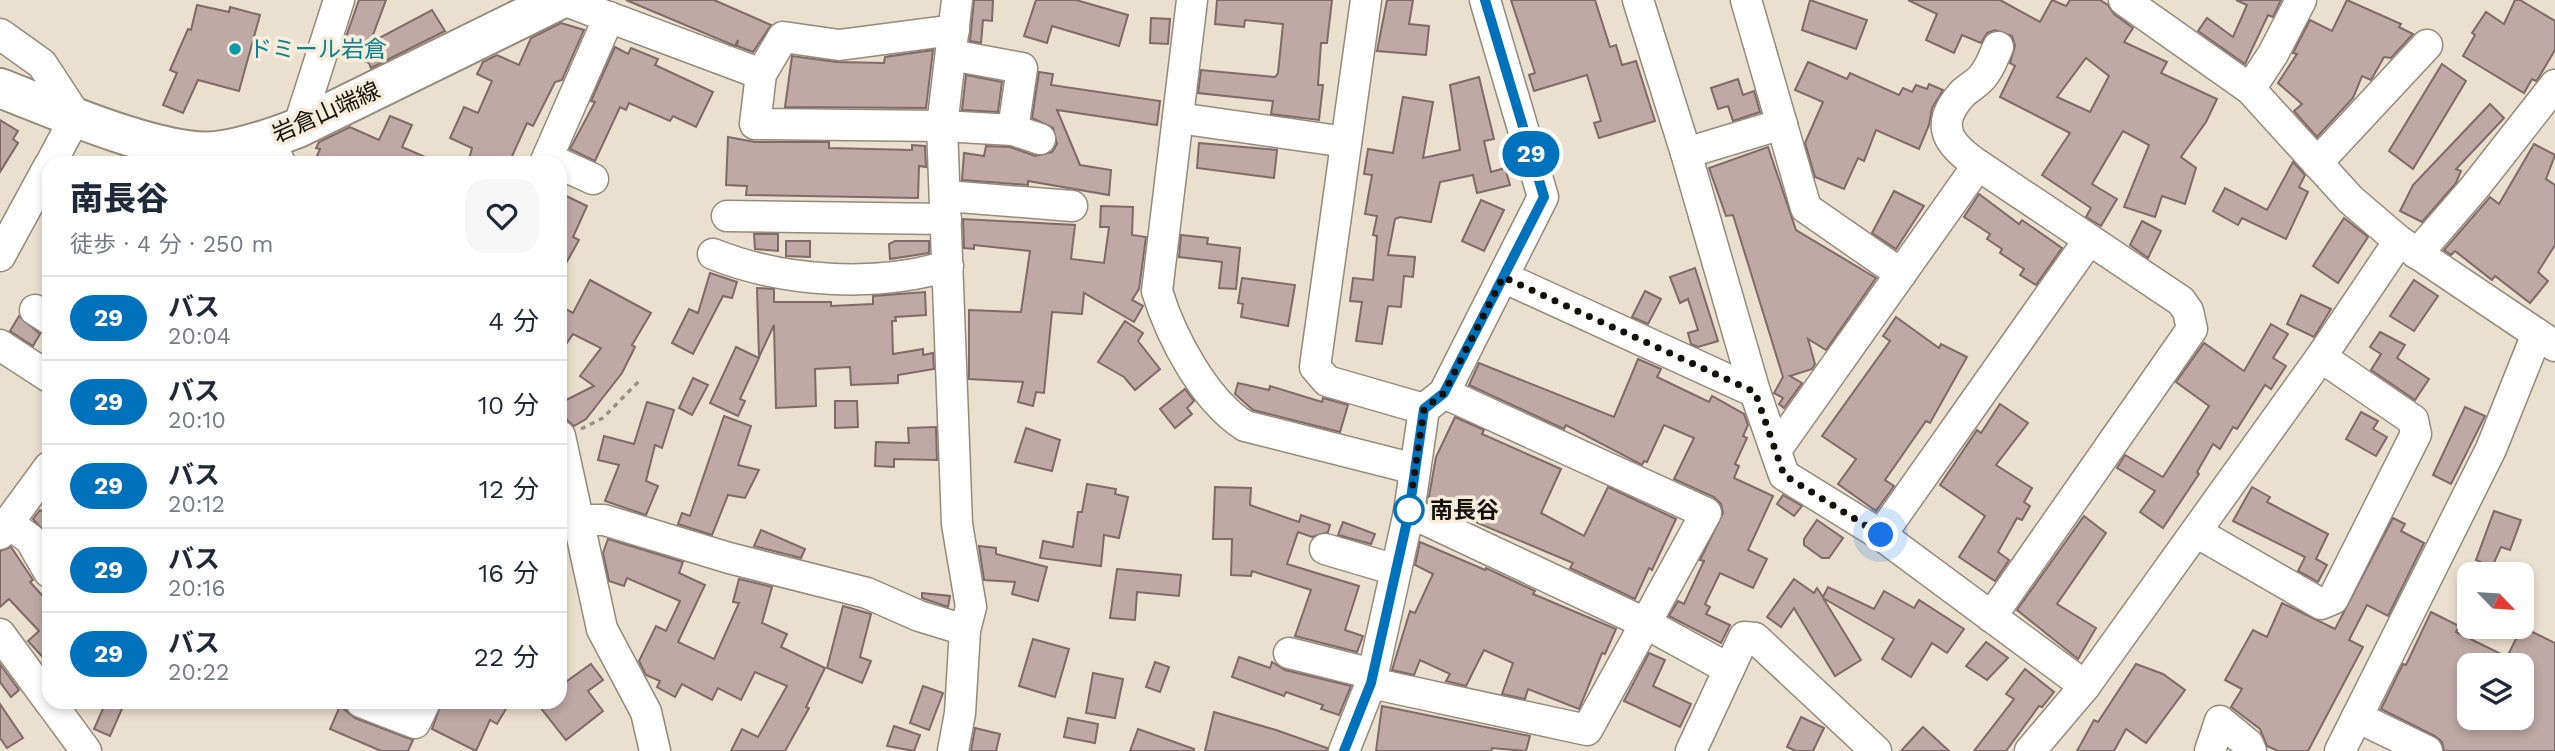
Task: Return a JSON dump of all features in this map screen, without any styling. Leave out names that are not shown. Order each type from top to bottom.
[{"type":"main road","name":"岩倉山端線","points":[[224,156],[282,143],[561,0]]},
{"type":"main road","name":"岩倉山端線","points":[[0,88],[76,116],[168,156]]},
{"type":"street","points":[[282,143],[339,0]]},
{"type":"street","points":[[561,0],[761,74]]},
{"type":"street","points":[[953,751],[960,713],[965,630],[971,607],[957,524],[942,126],[957,0]]},
{"type":"street","points":[[1192,0],[1157,291],[1168,327],[1224,412],[1245,426],[1415,470]]},
{"type":"street","points":[[1289,653],[1372,679],[1587,730],[1706,513],[1434,401],[1328,381],[1315,367],[1366,0]]},
{"type":"street","points":[[1344,751],[1372,679],[1409,512],[1415,470],[1434,401],[1544,197],[1485,0]]},
{"type":"street","points":[[1638,0],[1686,153],[1755,392],[1784,475],[1881,535],[2085,687]]},
{"type":"street","points":[[1745,0],[1806,208],[1901,274]]},
{"type":"street","points":[[2124,0],[2250,89],[2351,200],[2408,248],[2546,340],[2340,751]]},
{"type":"street","points":[[2250,89],[2273,54],[2301,0]]},
{"type":"street","points":[[554,156],[609,17]]},
{"type":"street","points":[[0,34],[42,64],[76,116],[54,156]]},
{"type":"street","points":[[783,37],[839,45],[952,43],[1022,68],[1026,134],[942,126],[755,124],[761,74],[783,37]]},
{"type":"street","points":[[2317,163],[2427,45]]},
{"type":"street","points":[[1992,617],[2192,329],[2188,311],[2181,301],[1955,149],[1947,135],[1949,116],[1961,95],[1983,76],[1998,47]]},
{"type":"street","points":[[2030,751],[2085,687],[2321,357],[2408,248],[2475,187],[2555,85]]},
{"type":"street","points":[[1178,118],[1346,142]]},
{"type":"street","points":[[1686,153],[1782,124]]},
{"type":"street","points":[[1776,450],[1978,165]]},
{"type":"street","points":[[567,168],[593,179]]},
{"type":"street","points":[[0,256],[42,179]]},
{"type":"street","points":[[947,266],[919,275],[823,277],[740,265],[723,225],[946,208],[1072,206]]},
{"type":"street","points":[[1881,535],[2089,240]]},
{"type":"street","points":[[1503,277],[1755,392]]},
{"type":"street","points":[[0,345],[42,372]]},
{"type":"street","points":[[2196,532],[2321,604],[2333,599],[2416,434],[2413,420],[2321,357]]},
{"type":"street","points":[[42,476],[4,528],[30,539],[42,560]]},
{"type":"street","points":[[567,490],[573,534],[602,629],[646,712],[655,751]]},
{"type":"street","points":[[1409,512],[1645,624],[1729,669]]},
{"type":"street","points":[[573,534],[604,520],[729,558],[867,593],[919,617],[965,630]]},
{"type":"street","points":[[1325,549],[1396,570]]},
{"type":"street","points":[[0,634],[42,691]]},
{"type":"street","points":[[1690,751],[1744,637],[1755,638],[1846,740],[1876,751]]},
{"type":"street","points":[[55,709],[86,751]]},
{"type":"street","points":[[384,709],[415,723],[422,709]]},
{"type":"street","points":[[2357,717],[2427,751]]},
{"type":"street","points":[[2210,751],[2220,721],[2248,744],[2252,751]]},
{"type":"path","points":[[567,435],[603,418],[640,380]]},
{"type":"building","points":[[359,0],[386,0],[370,43],[432,10],[445,31],[371,68],[369,63],[341,51]]},
{"type":"building","points":[[626,0],[714,0],[771,25],[753,52],[737,46],[738,40],[735,46]]},
{"type":"building","points":[[974,0],[993,0],[992,21],[983,20],[981,43],[970,41]]},
{"type":"building","points":[[1036,0],[1076,0],[1128,15],[1119,46],[1052,26],[1047,43],[1024,36]]},
{"type":"building","points":[[1217,0],[1332,0],[1327,43],[1321,43],[1318,85],[1323,85],[1319,120],[1271,114],[1273,101],[1198,93],[1201,70],[1275,77],[1278,73],[1283,24],[1245,20],[1244,27],[1215,24]]},
{"type":"building","points":[[1387,0],[1413,0],[1409,24],[1429,26],[1426,55],[1377,51]]},
{"type":"building","points":[[1511,0],[1595,0],[1610,47],[1616,45],[1622,65],[1636,61],[1655,121],[1599,138],[1594,123],[1601,121],[1587,75],[1534,91],[1529,75],[1535,73]]},
{"type":"building","points":[[1810,0],[1867,20],[1856,49],[1802,30]]},
{"type":"building","points":[[1908,0],[2000,0],[2040,22],[2052,0],[2066,6],[2070,0],[2100,0],[2108,5],[2114,14],[2133,28],[2124,42],[2167,62],[2161,73],[2217,99],[2206,122],[2181,157],[2196,168],[2185,204],[2162,196],[2155,217],[2124,207],[2149,145],[2123,131],[2092,184],[2117,199],[2101,226],[2086,217],[2091,208],[2042,175],[2070,133],[2000,97],[2015,66],[2010,63],[2015,46],[2012,36],[1995,30],[1987,33],[1981,43],[1962,35],[1954,53],[1926,40],[1937,14]],"holes":[[[2086,58],[2109,76],[2090,112],[2057,97]]]},
{"type":"building","points":[[2236,0],[2281,0],[2273,17],[2268,15],[2245,64],[2198,31],[2207,18],[2233,37],[2247,5]]},
{"type":"building","points":[[2347,0],[2401,24],[2399,27],[2413,34],[2391,58],[2384,57],[2371,80],[2362,76],[2353,98],[2317,137],[2294,111],[2302,104],[2278,83],[2297,54],[2293,53],[2310,20],[2332,31]]},
{"type":"building","points":[[2515,0],[2520,0],[2555,21],[2555,50],[2539,77],[2536,81],[2532,79],[2524,93],[2463,56],[2475,35],[2472,33],[2486,12],[2504,24]]},
{"type":"building","points":[[197,5],[229,12],[230,7],[260,15],[239,91],[198,80],[183,113],[163,105],[177,73],[170,70],[188,29],[191,30]]},
{"type":"building","points":[[1151,18],[1170,19],[1168,44],[1150,43]]},
{"type":"building","points":[[561,23],[584,30],[562,80],[555,82],[533,126],[527,123],[512,156],[470,156],[472,148],[450,138],[464,107],[478,113],[492,81],[477,74],[483,62],[497,55],[519,65],[531,38]]},
{"type":"building","points":[[615,47],[628,54],[631,48],[658,59],[655,65],[713,92],[696,127],[673,116],[670,121],[629,103],[626,110],[620,107],[595,161],[570,149],[595,102],[591,101]]},
{"type":"building","points":[[933,50],[926,108],[785,107],[792,56],[837,62],[884,63],[885,57]]},
{"type":"building","points":[[1808,62],[1847,79],[1850,73],[1899,95],[1903,88],[1912,92],[1916,85],[1927,89],[1929,84],[1943,90],[1932,108],[1929,125],[1919,149],[1876,130],[1864,161],[1858,158],[1844,189],[1815,177],[1805,143],[1823,102],[1795,90]]},
{"type":"building","points":[[2442,64],[2466,81],[2413,169],[2389,151]]},
{"type":"building","points":[[1039,72],[1053,74],[1051,85],[1160,101],[1157,125],[1057,110],[1080,165],[1111,170],[1109,195],[1028,181],[1028,185],[962,180],[964,153],[984,156],[986,146],[1010,147],[1035,156],[1052,152],[1057,144],[1053,128],[1032,118]]},
{"type":"building","points":[[966,75],[1002,82],[998,112],[962,110]]},
{"type":"building","points":[[1479,77],[1494,139],[1484,141],[1491,172],[1505,168],[1510,185],[1477,193],[1473,175],[1440,182],[1431,222],[1400,217],[1395,219],[1388,255],[1415,257],[1413,277],[1404,276],[1401,307],[1388,306],[1382,344],[1356,341],[1362,302],[1350,301],[1353,278],[1373,280],[1377,236],[1373,235],[1377,216],[1365,214],[1372,175],[1364,174],[1368,149],[1393,153],[1403,97],[1433,102],[1423,158],[1460,150],[1450,85]]},
{"type":"building","points":[[1738,79],[1743,95],[1754,91],[1760,112],[1733,121],[1728,106],[1718,109],[1711,88]]},
{"type":"building","points":[[2490,104],[2504,118],[2456,169],[2461,171],[2456,183],[2422,222],[2400,211],[2413,185]]},
{"type":"building","points":[[390,116],[412,125],[402,147],[423,156],[317,156],[320,149],[316,148],[319,142],[350,127],[379,140]]},
{"type":"building","points":[[0,120],[18,131],[13,139],[18,143],[0,172]]},
{"type":"building","points":[[728,137],[755,142],[829,142],[829,148],[912,150],[912,145],[925,146],[926,167],[919,166],[918,198],[746,195],[747,186],[726,185]]},
{"type":"building","points":[[1199,143],[1277,150],[1274,178],[1197,168]]},
{"type":"building","points":[[2534,144],[2555,155],[2546,179],[2555,185],[2555,245],[2538,272],[2548,281],[2530,303],[2495,276],[2492,280],[2455,251],[2451,255],[2444,250],[2490,197],[2499,204]]},
{"type":"building","points":[[1768,147],[1796,230],[1876,278],[1826,350],[1808,339],[1815,364],[1812,369],[1790,376],[1802,383],[1784,408],[1779,404],[1783,398],[1774,393],[1783,377],[1733,215],[1726,216],[1709,168]]},
{"type":"building","points":[[2293,162],[2305,175],[2299,187],[2308,192],[2286,239],[2242,218],[2238,225],[2213,211],[2225,188],[2267,210]]},
{"type":"building","points":[[1894,191],[1924,206],[1896,249],[1872,233]]},
{"type":"building","points":[[1979,194],[2019,224],[2022,220],[2062,248],[2036,285],[2020,275],[2024,269],[2000,253],[2002,249],[1987,239],[1990,234],[1964,217]]},
{"type":"building","points":[[567,196],[587,206],[573,237],[579,240],[567,261]]},
{"type":"building","points":[[1481,200],[1504,210],[1484,251],[1462,241]]},
{"type":"building","points":[[1101,206],[1133,207],[1132,235],[1146,237],[1139,289],[1132,300],[1143,306],[1134,322],[1084,293],[1082,314],[1052,312],[1044,393],[1036,392],[1033,406],[1018,402],[1023,382],[969,379],[969,310],[1021,312],[1030,251],[974,245],[974,249],[964,248],[963,219],[1075,225],[1071,259],[1104,263],[1109,227],[1100,227]]},
{"type":"building","points":[[2344,218],[2368,237],[2338,283],[2313,266]]},
{"type":"building","points":[[2142,221],[2161,231],[2148,258],[2130,245]]},
{"type":"building","points":[[754,234],[778,234],[778,251],[755,249]]},
{"type":"building","points":[[1181,235],[1208,238],[1207,244],[1240,248],[1236,289],[1219,288],[1222,262],[1179,257]]},
{"type":"building","points":[[786,241],[810,241],[810,257],[786,256]]},
{"type":"building","points":[[895,241],[929,241],[929,253],[890,259],[889,244]]},
{"type":"building","points":[[1695,268],[1718,341],[1698,347],[1691,344],[1688,333],[1698,330],[1688,299],[1680,303],[1670,277]]},
{"type":"building","points":[[710,273],[737,282],[732,298],[723,296],[693,354],[672,343],[689,309],[698,313]]},
{"type":"building","points":[[1242,278],[1295,285],[1288,326],[1241,317],[1243,304],[1238,303]]},
{"type":"building","points":[[590,280],[651,313],[632,345],[635,347],[622,373],[586,419],[574,426],[567,420],[567,400],[594,386],[580,376],[601,348],[573,334],[567,343],[567,310],[573,313]]},
{"type":"building","points":[[2414,280],[2438,296],[2414,331],[2390,316]]},
{"type":"building","points":[[757,288],[774,289],[774,302],[831,302],[831,306],[873,304],[873,296],[925,292],[926,315],[895,317],[896,321],[892,321],[893,354],[923,349],[923,355],[933,353],[934,369],[898,375],[898,383],[851,385],[850,367],[815,369],[816,406],[776,408],[774,325],[759,357]]},
{"type":"building","points":[[1645,291],[1661,299],[1648,324],[1632,317]]},
{"type":"building","points":[[2301,295],[2331,309],[2314,337],[2287,324]]},
{"type":"building","points":[[19,316],[40,334],[33,346],[10,331]]},
{"type":"building","points":[[1896,317],[1939,348],[1941,344],[1967,357],[1930,423],[1926,421],[1885,480],[1894,486],[1876,511],[1838,484],[1856,459],[1822,436],[1890,341],[1883,336]]},
{"type":"building","points":[[1125,321],[1143,333],[1138,341],[1160,369],[1135,390],[1124,377],[1098,362]]},
{"type":"building","points":[[2271,324],[2288,334],[2273,358],[2286,366],[2271,389],[2265,385],[2237,429],[2233,427],[2220,449],[2213,444],[2197,472],[2199,474],[2163,528],[2140,512],[2155,491],[2117,468],[2125,455],[2163,477],[2209,406],[2176,382],[2204,343],[2244,371]]},
{"type":"building","points":[[2380,332],[2405,345],[2397,358],[2429,379],[2415,400],[2371,370],[2381,354],[2370,347]]},
{"type":"building","points":[[736,347],[759,358],[740,399],[745,401],[738,416],[710,403]]},
{"type":"building","points":[[1638,359],[1661,369],[1657,377],[1709,402],[1712,396],[1744,414],[1748,425],[1743,436],[1747,438],[1735,464],[1739,466],[1734,478],[1773,496],[1748,550],[1767,559],[1753,588],[1720,573],[1705,604],[1710,607],[1706,614],[1730,625],[1721,643],[1669,616],[1678,601],[1684,604],[1704,561],[1700,560],[1723,513],[1721,504],[1714,497],[1674,479],[1694,438],[1664,425],[1647,462],[1644,461],[1642,465],[1566,425],[1564,429],[1469,385],[1479,363],[1614,417]]},
{"type":"building","points":[[693,378],[708,385],[692,415],[679,408]]},
{"type":"building","points":[[1238,383],[1269,390],[1270,386],[1322,402],[1323,398],[1348,405],[1340,432],[1253,410],[1235,394]]},
{"type":"building","points":[[1185,389],[1194,401],[1187,408],[1192,414],[1175,428],[1160,409]]},
{"type":"building","points":[[835,401],[857,401],[858,427],[835,428]]},
{"type":"building","points":[[647,402],[674,410],[662,448],[655,445],[646,481],[658,486],[646,515],[605,501],[619,465],[598,460],[604,436],[634,444]]},
{"type":"building","points":[[2000,404],[2028,423],[1996,465],[2032,488],[2024,502],[2030,506],[2022,520],[2017,518],[1998,552],[2009,560],[1995,581],[1959,557],[1985,516],[1940,485],[1977,430],[1981,433]]},
{"type":"building","points":[[2465,407],[2485,416],[2451,484],[2433,475]]},
{"type":"building","points":[[2361,412],[2378,421],[2373,429],[2387,437],[2376,456],[2346,439]]},
{"type":"building","points":[[724,416],[751,426],[738,465],[759,470],[745,498],[728,495],[712,535],[678,524],[682,513],[690,516]]},
{"type":"building","points":[[1455,417],[1484,430],[1482,434],[1561,469],[1541,513],[1584,536],[1608,487],[1676,519],[1635,599],[1570,568],[1573,563],[1428,502],[1436,457]]},
{"type":"building","points":[[936,427],[937,460],[894,459],[894,467],[875,466],[876,442],[909,443],[908,428]]},
{"type":"building","points":[[1026,428],[1060,440],[1052,471],[1015,462]]},
{"type":"building","points":[[1087,484],[1116,489],[1115,494],[1128,497],[1119,538],[1104,535],[1101,566],[1040,558],[1043,541],[1073,547],[1078,512],[1082,512]]},
{"type":"building","points":[[1215,487],[1251,488],[1250,505],[1299,522],[1301,515],[1330,525],[1328,532],[1312,537],[1298,532],[1287,564],[1359,586],[1345,630],[1363,636],[1357,652],[1295,636],[1311,590],[1252,571],[1251,576],[1231,575],[1232,539],[1213,539]]},
{"type":"building","points":[[2252,487],[2270,497],[2267,502],[2328,534],[2316,559],[2327,565],[2318,582],[2298,571],[2305,557],[2233,521]]},
{"type":"building","points":[[1783,495],[1802,506],[1794,516],[1777,504]]},
{"type":"building","points":[[40,510],[42,511],[42,529],[33,519]]},
{"type":"building","points":[[2494,511],[2521,520],[2510,550],[2501,547],[2494,562],[2476,560]]},
{"type":"building","points":[[2084,516],[2106,533],[2057,604],[2096,628],[2078,659],[2017,610]]},
{"type":"building","points":[[2393,518],[2405,524],[2401,531],[2424,543],[2388,616],[2367,605],[2349,640],[2363,647],[2308,751],[2278,751],[2267,746],[2260,729],[2231,707],[2242,689],[2225,680],[2253,630],[2267,637],[2282,603],[2335,629]]},
{"type":"building","points":[[1817,520],[1843,538],[1829,558],[1822,558],[1804,545],[1804,539]]},
{"type":"building","points":[[1343,522],[1375,534],[1371,544],[1338,535]]},
{"type":"building","points":[[761,530],[805,549],[801,558],[754,546]]},
{"type":"building","points":[[608,539],[683,562],[679,573],[705,585],[678,642],[714,659],[739,603],[733,602],[739,579],[772,587],[762,623],[787,634],[781,647],[825,668],[806,707],[809,708],[785,751],[731,751],[742,729],[758,737],[787,686],[755,672],[741,700],[718,688],[712,700],[682,684],[675,697],[657,687],[660,681],[646,675],[639,661],[656,626],[666,631],[680,601],[627,578],[624,586],[609,581],[603,553]]},
{"type":"building","points":[[1420,542],[1485,570],[1486,568],[1535,591],[1533,594],[1616,629],[1605,654],[1602,653],[1579,709],[1528,689],[1525,699],[1502,694],[1513,663],[1484,650],[1466,686],[1446,681],[1450,674],[1420,660],[1414,675],[1392,670],[1410,611],[1415,613],[1433,574],[1415,565]]},
{"type":"building","points":[[979,546],[996,548],[996,554],[1047,567],[1038,601],[1012,594],[1015,582],[984,580]]},
{"type":"building","points":[[11,547],[33,580],[30,582],[42,595],[42,656],[28,641],[39,631],[9,599],[0,607],[0,551]]},
{"type":"building","points":[[1117,569],[1181,575],[1179,596],[1137,592],[1135,620],[1110,618]]},
{"type":"building","points":[[1794,579],[1814,593],[1817,588],[1823,597],[1828,587],[1874,609],[1884,591],[1914,608],[1919,600],[1964,629],[1947,653],[1932,643],[1911,677],[1882,659],[1894,639],[1823,598],[1861,660],[1835,676],[1794,608],[1781,627],[1767,617]]},
{"type":"building","points":[[922,593],[950,596],[948,607],[922,598]]},
{"type":"building","points":[[843,606],[871,614],[860,657],[871,661],[862,683],[827,668]]},
{"type":"building","points":[[2431,612],[2457,625],[2457,639],[2470,639],[2499,653],[2457,653],[2457,730],[2534,730],[2534,653],[2509,653],[2516,639],[2534,639],[2534,633],[2555,643],[2555,751],[2444,751],[2442,742],[2435,736],[2381,709],[2403,664],[2406,665]]},
{"type":"building","points":[[1033,639],[1069,649],[1055,697],[1019,686]]},
{"type":"building","points":[[1986,642],[2008,658],[1987,680],[1966,666]]},
{"type":"building","points":[[1649,653],[1665,660],[1653,686],[1691,704],[1680,727],[1624,701]]},
{"type":"building","points":[[1239,657],[1270,668],[1272,662],[1285,670],[1351,686],[1339,715],[1321,709],[1323,705],[1286,692],[1284,696],[1232,677]]},
{"type":"building","points":[[1155,662],[1169,667],[1160,692],[1146,687]]},
{"type":"building","points":[[0,664],[19,690],[11,697],[0,682]]},
{"type":"building","points":[[591,664],[603,680],[588,691],[603,711],[566,740],[542,709],[567,709],[567,681]]},
{"type":"building","points":[[2136,664],[2163,674],[2185,690],[2146,743],[2126,729],[2114,751],[2077,751],[2094,720],[2098,722]]},
{"type":"building","points":[[2025,669],[2054,692],[2042,707],[2039,706],[2006,751],[1974,751],[2014,699],[2006,694]]},
{"type":"building","points":[[1093,673],[1123,679],[1115,718],[1086,713]]},
{"type":"building","points":[[923,686],[943,693],[929,730],[910,723]]},
{"type":"building","points":[[0,704],[23,738],[7,748],[0,738]]},
{"type":"building","points":[[1382,706],[1530,736],[1526,751],[1492,748],[1491,751],[1376,751]]},
{"type":"building","points":[[103,709],[122,709],[110,736],[94,729]]},
{"type":"building","points":[[339,709],[344,709],[355,718],[413,740],[408,751],[381,751],[330,729]]},
{"type":"building","points":[[439,709],[506,709],[497,724],[490,720],[476,751],[432,729]]},
{"type":"building","points":[[1214,712],[1276,730],[1327,748],[1327,751],[1205,751]]},
{"type":"building","points":[[1801,717],[1824,728],[1813,751],[1796,751],[1787,747]]},
{"type":"building","points":[[1068,718],[1098,724],[1095,743],[1064,737]]},
{"type":"building","points":[[894,726],[920,735],[914,751],[887,746]]},
{"type":"building","points":[[1923,727],[1949,751],[1901,751]]},
{"type":"building","points":[[975,728],[1000,734],[996,751],[971,751]]},
{"type":"building","points":[[1138,729],[1194,749],[1194,751],[1130,751]]},
{"type":"bus line","name":"29","points":[[1344,751],[1371,683],[1409,512],[1424,409],[1444,393],[1544,197],[1485,0]]},
{"type":"place","name":"ドミール岩倉","points":[[235,49]]},
{"type":"place","name":"南長谷","points":[[1409,510]]},
{"type":"route","points":[[1409,510],[1424,409],[1444,393],[1503,277],[1755,392],[1784,475],[1881,535]]}]
